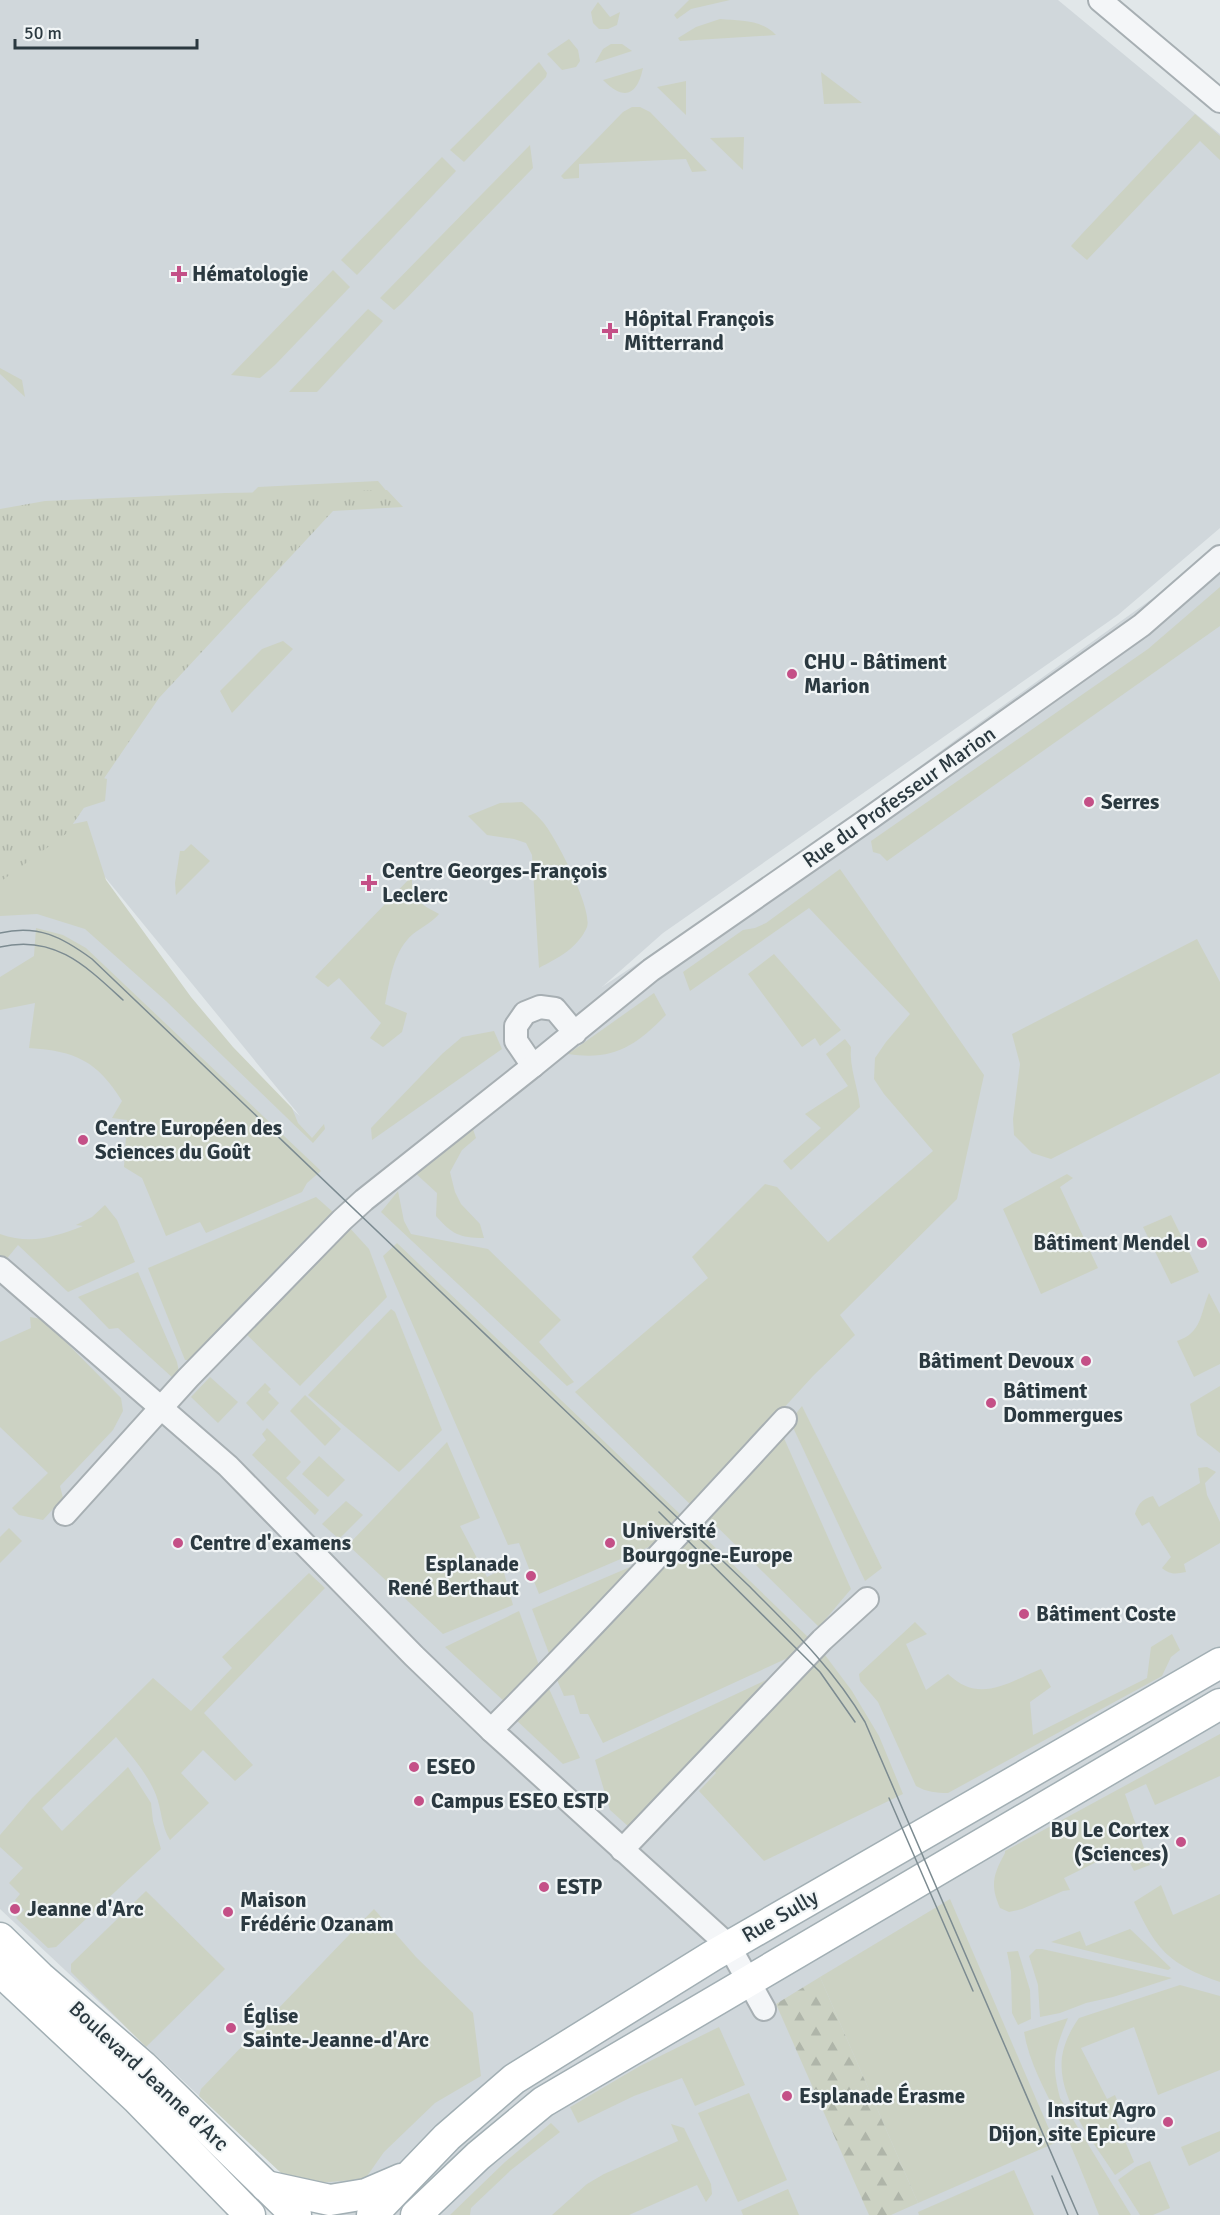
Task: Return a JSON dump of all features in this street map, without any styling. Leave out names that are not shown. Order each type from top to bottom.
[{"type":"main road","name":"Rue Sully","points":[[372,2215],[447,2137],[514,2079],[729,1946],[1220,1663]]},
{"type":"main road","name":"Rue Sully","points":[[416,2215],[478,2156],[543,2102],[1220,1704]]},
{"type":"main road","name":"Boulevard Jeanne d'Arc","points":[[0,1938],[40,1977],[143,2066],[296,2215]]},
{"type":"main road","name":"Boulevard Jeanne d'Arc","points":[[0,1971],[137,2099],[250,2215]]},
{"type":"main road","points":[[137,2099],[210,2155],[272,2215]]},
{"type":"main road","points":[[266,2186],[330,2200],[366,2194],[409,2175]]},
{"type":"street","points":[[1100,0],[1220,101]]},
{"type":"street","name":"Rue du Professeur Marion","points":[[66,1514],[162,1407],[342,1220],[383,1185],[651,970],[1142,625],[1220,558]]},
{"type":"street","points":[[533,1066],[516,1041],[516,1026],[525,1013],[540,1007],[555,1009],[575,1033]]},
{"type":"street","points":[[3,1276],[162,1407],[228,1466],[414,1656],[491,1730],[729,1946],[764,2008]]},
{"type":"street","points":[[491,1730],[660,1555],[785,1419]]},
{"type":"street","points":[[621,1850],[822,1640],[867,1599]]},
{"type":"shaded area","points":[[0,0],[1058,0],[1220,134],[1220,528],[1118,615],[663,933],[602,987],[801,855],[958,738],[1220,550],[1220,2215],[326,2215],[0,1909],[0,906],[70,910],[300,1116],[69,833],[0,882]]},
{"type":"green space","points":[[689,0],[730,0],[691,9],[677,19],[674,15]]},
{"type":"green space","points":[[598,2],[610,17],[620,12],[617,25],[608,29],[599,29],[593,23],[591,12]]},
{"type":"green space","points":[[720,19],[757,23],[776,35],[680,41],[678,38],[696,27]]},
{"type":"green space","points":[[569,39],[578,50],[580,61],[576,67],[562,70],[547,54]]},
{"type":"green space","points":[[611,44],[622,44],[632,51],[595,63],[603,49]]},
{"type":"green space","points":[[539,62],[547,73],[546,77],[464,162],[450,150]]},
{"type":"green space","points":[[643,68],[637,85],[629,92],[617,91],[603,80]]},
{"type":"green space","points":[[821,72],[862,103],[824,104]]},
{"type":"green space","points":[[686,81],[686,115],[657,87]]},
{"type":"green space","points":[[632,107],[640,107],[650,112],[707,171],[692,172],[686,159],[579,164],[579,178],[564,179],[561,176],[623,112]]},
{"type":"green space","points":[[1195,114],[1220,136],[1220,160],[1200,141],[1087,260],[1071,246]]},
{"type":"green space","points":[[744,137],[743,170],[710,138]]},
{"type":"green space","points":[[530,145],[533,168],[401,304],[394,310],[380,298]]},
{"type":"green space","points":[[442,157],[456,171],[357,275],[341,260]]},
{"type":"green space","points":[[333,270],[350,287],[275,365],[260,378],[231,375]]},
{"type":"green space","points":[[368,309],[383,321],[317,392],[289,392]]},
{"type":"green space","points":[[0,368],[22,380],[25,397],[0,374]]},
{"type":"green space","points":[[378,481],[389,494],[234,512],[258,487]]},
{"type":"green space","points":[[387,490],[403,507],[333,511],[159,698],[66,834],[0,882],[0,509],[45,501],[225,493]]},
{"type":"green space","points":[[1220,587],[1220,626],[887,861],[880,854],[873,852],[871,841],[1148,649]]},
{"type":"green space","points":[[283,641],[293,649],[232,713],[220,691],[262,649]]},
{"type":"green space","points":[[91,774],[107,779],[105,801],[71,812],[73,824],[87,821],[106,880],[191,997],[233,1047],[292,1108],[298,1123],[312,1138],[324,1124],[325,1129],[313,1143],[166,1001],[85,929],[37,914],[0,916],[0,832]]},
{"type":"green space","points":[[522,802],[542,821],[555,841],[579,889],[587,918],[587,927],[573,947],[539,968],[532,855],[526,843],[487,835],[468,816],[500,803]]},
{"type":"green space","points":[[191,844],[210,861],[176,895],[175,883],[180,851],[184,851]]},
{"type":"green space","points":[[840,869],[984,1075],[957,1199],[840,1315],[855,1335],[813,1376],[693,1507],[575,1392],[708,1278],[692,1257],[765,1184],[777,1187],[828,1242],[933,1151],[874,1079],[875,1058],[910,1014],[809,908],[690,991],[683,972],[743,930],[766,923]]},
{"type":"green space","points":[[412,876],[415,896],[426,907],[439,914],[406,941],[397,957],[385,1004],[407,1013],[402,1032],[383,1047],[370,1038],[381,1023],[339,978],[328,987],[315,977]]},
{"type":"green space","points":[[36,928],[63,935],[86,948],[321,1171],[307,1183],[302,1192],[206,1233],[200,1222],[166,1236],[142,1178],[124,1167],[127,1120],[112,1118],[122,1101],[113,1087],[94,1067],[84,1061],[60,1052],[29,1048],[35,1003],[0,1010],[0,977],[34,956]]},
{"type":"green space","points":[[1197,939],[1220,982],[1220,1073],[1051,1159],[1032,1153],[1014,1135],[1013,1119],[1020,1064],[1012,1034]]},
{"type":"green space","points":[[774,954],[841,1030],[820,1046],[815,1038],[802,1047],[748,974]]},
{"type":"green space","points":[[654,993],[666,1015],[633,1043],[611,1053],[584,1056],[568,1054]]},
{"type":"green space","points":[[494,1031],[502,1049],[372,1140],[371,1128],[442,1054],[462,1037]]},
{"type":"green space","points":[[845,1039],[851,1047],[851,1062],[860,1107],[791,1170],[783,1161],[821,1128],[805,1114],[848,1086],[826,1054]]},
{"type":"green space","points":[[471,1123],[476,1138],[462,1150],[450,1172],[461,1204],[480,1224],[484,1238],[462,1236],[447,1227],[436,1216],[437,1193],[413,1171]]},
{"type":"green space","points":[[1067,1174],[1073,1178],[1060,1187],[1098,1268],[1041,1294],[1003,1209]]},
{"type":"green space","points":[[398,1191],[404,1221],[411,1234],[488,1249],[561,1320],[539,1342],[574,1382],[567,1386],[381,1212]]},
{"type":"green space","points":[[316,1197],[333,1212],[193,1360],[185,1360],[148,1268]]},
{"type":"green space","points":[[105,1205],[117,1220],[135,1262],[68,1292],[18,1245],[4,1262],[0,1258],[0,1234],[22,1239],[52,1236],[83,1226],[76,1225],[92,1217]]},
{"type":"green space","points":[[1171,1215],[1199,1272],[1171,1284],[1143,1227]]},
{"type":"green space","points":[[348,1226],[369,1249],[387,1297],[300,1386],[245,1333]]},
{"type":"green space","points":[[397,1243],[682,1516],[658,1543],[539,1594],[519,1543],[508,1545],[383,1256]]},
{"type":"green space","points":[[138,1272],[177,1362],[179,1372],[174,1379],[118,1328],[109,1329],[78,1297]]},
{"type":"green space","points":[[1209,1293],[1220,1314],[1220,1364],[1194,1377],[1177,1341],[1185,1338],[1196,1328]]},
{"type":"green space","points":[[391,1309],[395,1312],[442,1430],[399,1472],[308,1395]]},
{"type":"green space","points":[[30,1317],[43,1319],[121,1398],[123,1411],[113,1430],[60,1486],[63,1498],[43,1520],[19,1515],[12,1508],[48,1473],[0,1427],[0,1342],[31,1328]]},
{"type":"green space","points":[[210,1377],[238,1402],[218,1423],[191,1397]]},
{"type":"green space","points":[[265,1383],[271,1389],[268,1392],[279,1403],[263,1421],[246,1403]]},
{"type":"green space","points":[[1220,1386],[1220,1453],[1197,1435],[1190,1404]]},
{"type":"green space","points":[[305,1395],[341,1429],[325,1446],[290,1411]]},
{"type":"green space","points":[[802,1406],[882,1568],[865,1581],[790,1421]]},
{"type":"green space","points":[[779,1427],[851,1589],[819,1627],[704,1514]]},
{"type":"green space","points":[[267,1428],[301,1462],[286,1478],[319,1510],[315,1515],[252,1455],[266,1440],[262,1434]]},
{"type":"green space","points":[[447,1442],[480,1518],[460,1526],[487,1577],[503,1569],[513,1605],[443,1634],[348,1545]]},
{"type":"green space","points":[[319,1456],[345,1480],[328,1497],[302,1474]]},
{"type":"green space","points":[[1207,1467],[1216,1472],[1205,1483],[1207,1495],[1220,1522],[1220,1543],[1184,1564],[1186,1572],[1170,1573],[1162,1568],[1171,1557],[1149,1522],[1142,1526],[1135,1514],[1136,1510],[1141,1502],[1149,1497],[1153,1496],[1159,1507],[1200,1483],[1198,1468]]},
{"type":"green space","points":[[346,1501],[363,1515],[339,1539],[322,1524]]},
{"type":"green space","points":[[9,1528],[22,1541],[0,1563],[0,1537]]},
{"type":"green space","points":[[695,1528],[810,1639],[792,1656],[603,1743],[588,1714],[580,1714],[574,1695],[564,1696],[554,1673]]},
{"type":"green space","points":[[644,1561],[550,1656],[532,1609]]},
{"type":"green space","points":[[309,1573],[325,1588],[204,1713],[253,1765],[235,1781],[203,1750],[181,1773],[209,1803],[170,1840],[153,1787],[116,1737],[42,1808],[62,1831],[128,1767],[151,1803],[153,1821],[161,1849],[56,1947],[48,1948],[16,1918],[24,1910],[15,1900],[20,1894],[9,1883],[23,1868],[0,1847],[0,1835],[32,1798],[153,1678],[191,1711],[232,1668],[222,1657]]},
{"type":"green space","points":[[519,1611],[540,1668],[506,1703],[445,1647]]},
{"type":"green space","points":[[915,1622],[927,1634],[906,1644],[926,1690],[948,1674],[971,1688],[982,1689],[1005,1685],[1041,1669],[1051,1687],[1030,1702],[1033,1735],[1147,1678],[1151,1647],[1172,1634],[1180,1650],[1171,1657],[1162,1676],[948,1793],[936,1792],[916,1786],[878,1702],[860,1681],[859,1674]]},
{"type":"green space","points":[[822,1651],[852,1691],[879,1736],[903,1794],[764,1861],[699,1791],[716,1773],[712,1767]]},
{"type":"green space","points":[[766,1680],[630,1828],[610,1810],[595,1760]]},
{"type":"green space","points":[[546,1682],[580,1758],[563,1764],[513,1717]]},
{"type":"green space","points":[[1220,1734],[1220,1776],[1155,1805],[1146,1784],[1125,1794],[1150,1865],[1134,1871],[1123,1849],[1064,1878],[1070,1890],[1022,1909],[1009,1912],[1000,1908],[994,1880],[1005,1851]]},
{"type":"green space","points":[[1161,1885],[1173,1915],[1220,1894],[1220,1982],[1176,1962],[1166,1954],[1150,1933],[1134,1902]]},
{"type":"green space","points":[[146,1891],[225,1969],[146,2047],[71,1972],[71,1964]]},
{"type":"green space","points":[[950,1899],[1055,2143],[918,2203],[820,1977]]},
{"type":"green space","points":[[374,1909],[416,1957],[473,2013],[481,2076],[435,2103],[384,2152],[365,2179],[294,2185],[199,2096],[201,2089]]},
{"type":"green space","points":[[1130,1929],[1171,1968],[1168,1970],[1051,1942],[1080,1931],[1086,1946]]},
{"type":"green space","points":[[1036,1949],[1172,1978],[1060,2013],[1040,2017],[1038,1985],[1029,1956]]},
{"type":"green space","points":[[1018,1951],[1030,1990],[1031,2019],[1018,2025],[1012,2013],[1011,1972],[1007,1952]]},
{"type":"green space","points":[[820,1977],[918,2203],[891,2215],[869,2215],[776,2004]]},
{"type":"green space","points":[[1180,1985],[1220,1996],[1220,2070],[1158,2095],[1134,2027],[1081,2048],[1107,2099],[1115,2095],[1121,2110],[1113,2113],[1134,2162],[1115,2175],[1087,2134],[1071,2104],[1062,2073],[1064,2047],[1079,2018]]},
{"type":"green space","points":[[1068,2018],[1055,2057],[1055,2075],[1060,2098],[1131,2215],[1099,2215],[1030,2054],[1024,2032]]},
{"type":"green space","points":[[719,2027],[745,2085],[695,2106],[682,2078],[634,2096],[578,2123],[570,2107],[640,2066]]},
{"type":"green space","points":[[749,2093],[787,2180],[738,2202],[698,2113]]},
{"type":"green space","points":[[551,2123],[560,2132],[511,2170],[471,2208],[470,2215],[450,2215],[505,2162]]},
{"type":"green space","points":[[671,2124],[684,2128],[711,2184],[712,2194],[706,2202],[697,2185],[629,2215],[552,2215],[587,2184],[604,2174],[678,2141]]},
{"type":"green space","points":[[1220,2131],[1220,2151],[1189,2166],[1181,2147]]},
{"type":"green space","points":[[1150,2161],[1170,2208],[1153,2215],[1140,2215],[1118,2180],[1136,2167]]},
{"type":"green space","points":[[1014,2170],[1034,2215],[919,2215],[918,2212]]},
{"type":"green space","points":[[788,2189],[799,2215],[743,2215],[741,2210]]},
{"type":"tram line","points":[[0,933],[26,930],[49,934],[70,944],[92,959],[748,1585],[826,1667],[865,1722],[1078,2215]]},
{"type":"tram line","points":[[0,947],[19,944],[53,949],[82,965],[123,1000]]},
{"type":"tram line","points":[[659,1512],[820,1672],[855,1722]]},
{"type":"tram line","points":[[889,1798],[973,1991]]},
{"type":"tram line","points":[[1052,2176],[1068,2215]]},
{"type":"place","name":"Hématologie","points":[[179,274]]},
{"type":"place","name":"Hôpital François Mitterrand","points":[[610,331]]},
{"type":"place","name":"CHU - Bâtiment Marion","points":[[792,674]]},
{"type":"place","name":"Serres","points":[[1089,802]]},
{"type":"place","name":"Centre Georges-François Leclerc","points":[[369,883]]},
{"type":"place","name":"Centre Européen des Sciences du Goût","points":[[83,1140]]},
{"type":"place","name":"Bâtiment Mendel","points":[[1202,1243]]},
{"type":"place","name":"Bâtiment Devoux","points":[[1086,1361]]},
{"type":"place","name":"Bâtiment Dommergues","points":[[991,1403]]},
{"type":"place","name":"Centre d'examens","points":[[178,1543]]},
{"type":"place","name":"Université Bourgogne-Europe","points":[[610,1543]]},
{"type":"place","name":"Esplanade René Berthaut","points":[[531,1576]]},
{"type":"place","name":"Bâtiment Coste","points":[[1024,1614]]},
{"type":"place","name":"ESEO","points":[[414,1767]]},
{"type":"place","name":"Campus ESEO ESTP","points":[[419,1801]]},
{"type":"place","name":"BU Le Cortex (Sciences)","points":[[1181,1842]]},
{"type":"place","name":"ESTP","points":[[544,1887]]},
{"type":"place","name":"Jeanne d'Arc","points":[[15,1909]]},
{"type":"place","name":"Maison Frédéric Ozanam","points":[[228,1912]]},
{"type":"place","name":"Église Sainte-Jeanne-d'Arc","points":[[231,2028]]},
{"type":"place","name":"Esplanade Érasme","points":[[787,2096]]},
{"type":"place","name":"Insitut Agro Dijon, site Epicure","points":[[1168,2122]]}]
